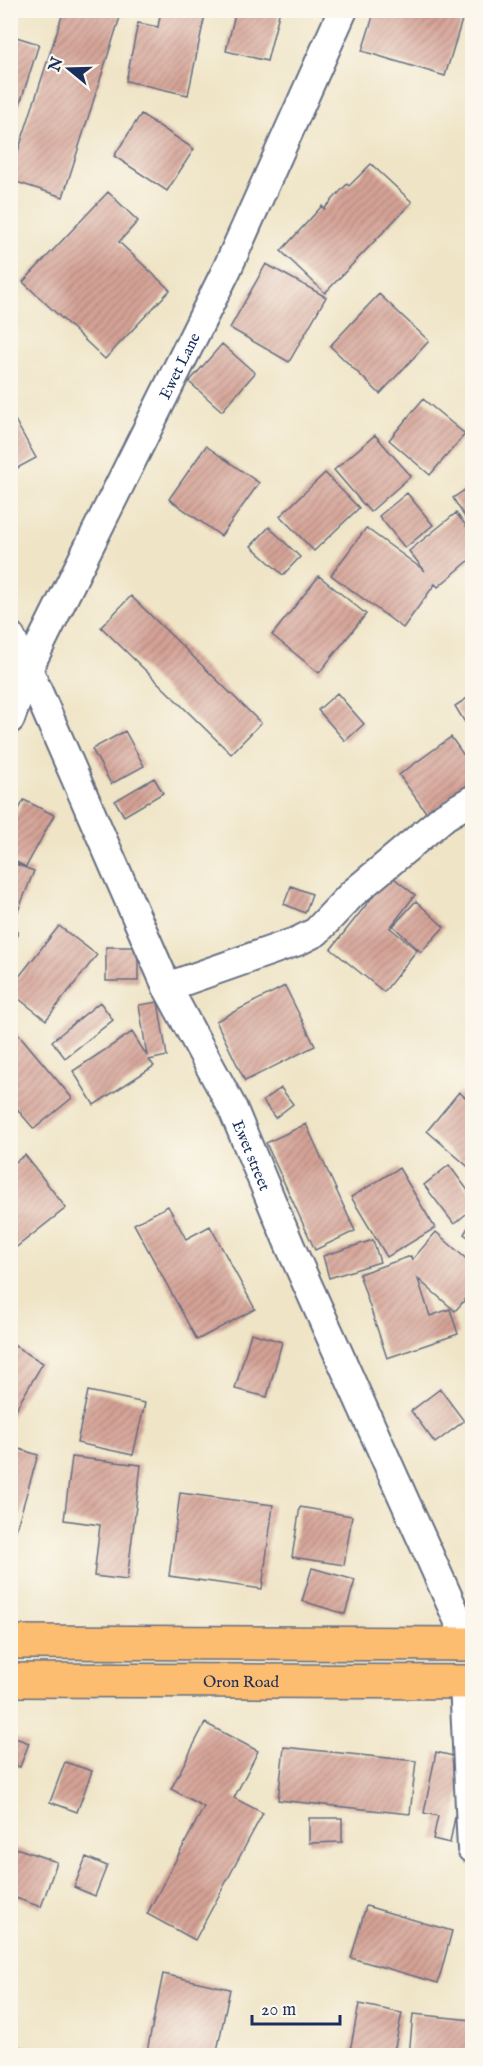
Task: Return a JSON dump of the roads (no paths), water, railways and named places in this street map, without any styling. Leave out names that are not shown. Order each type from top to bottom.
[{"type":"highway","points":[[10,1642],[471,1644]]},
{"type":"highway","name":"Oron Road","points":[[10,1680],[468,1682]]},
{"type":"street","name":"Ewet Lane","points":[[10,719],[28,669],[226,270],[343,10]]},
{"type":"street","name":"Ewet street","points":[[10,636],[28,669],[167,987],[232,1107],[290,1246],[471,1644]]},
{"type":"street","points":[[167,987],[298,941],[316,932],[352,894],[411,844],[445,816],[472,800]]},
{"type":"street","points":[[468,1682],[472,1849]]}]
